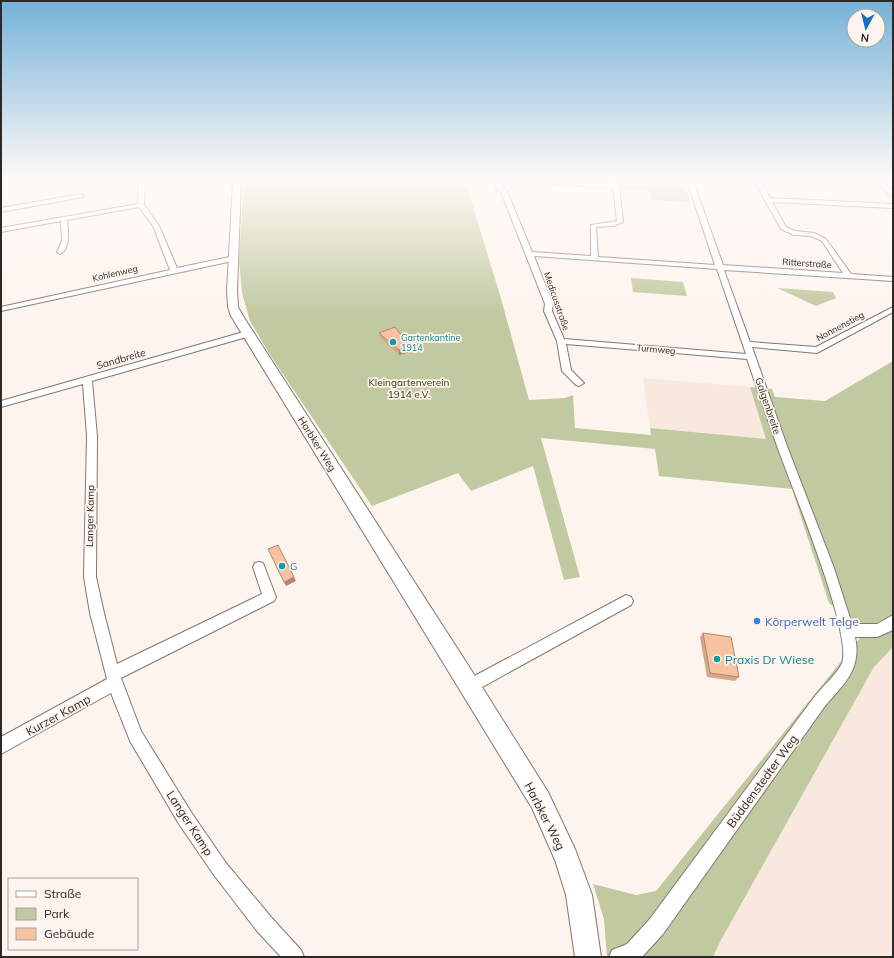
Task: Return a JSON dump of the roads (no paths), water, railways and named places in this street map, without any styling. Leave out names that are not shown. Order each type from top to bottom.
[{"type":"main road","name":"Harbker Weg","points":[[235,226],[232,291],[233,307],[247,334],[470,686],[540,800],[566,858],[579,895],[588,957]]},
{"type":"street","points":[[1,230],[26,226]]},
{"type":"street","points":[[60,252],[65,241],[64,226]]},
{"type":"street","points":[[156,226],[174,270]]},
{"type":"street","name":"Medicusstraße","points":[[518,226],[549,304],[548,311],[560,341],[567,371],[579,383]]},
{"type":"street","points":[[594,226],[595,258]]},
{"type":"street","name":"Galgenbreite","points":[[706,226],[782,446],[828,568],[847,630]]},
{"type":"street","points":[[782,226],[783,228],[794,233],[812,234],[824,240],[849,276]]},
{"type":"street","name":"Ritterstraße","points":[[529,254],[893,280]]},
{"type":"street","name":"Kohlenweg","points":[[1,309],[234,258]]},
{"type":"street","name":"Nonnenstieg","points":[[746,344],[816,350],[893,309]]},
{"type":"street","name":"Sandbreite","points":[[1,404],[247,334]]},
{"type":"street","name":"Turmweg","points":[[560,341],[751,357]]},
{"type":"street","name":"Langer Kamp","points":[[87,380],[92,436],[90,577],[97,613],[114,678],[135,736],[185,818],[220,869],[264,924],[294,957]]},
{"type":"street","points":[[114,678],[269,597],[259,567]]},
{"type":"street","points":[[470,686],[626,601]]},
{"type":"street","points":[[847,630],[872,633],[880,630],[893,621]]},
{"type":"street","name":"Büddenstedter Weg","points":[[619,957],[634,951],[656,927],[820,701],[843,674],[849,664],[850,654],[847,630]]},
{"type":"street","name":"Kurzer Kamp","points":[[1,746],[114,678]]},
{"type":"place","name":"Gartenkantine 1914","points":[[393,342]]},
{"type":"place","name":"G","points":[[282,566]]},
{"type":"place","name":"Körperwelt Telge","points":[[757,621]]},
{"type":"place","name":"Praxis Dr Wiese","points":[[717,659]]},
{"type":"park label","name":"Kleingartenverein 1914 e.V.","points":[[409,388]]}]
